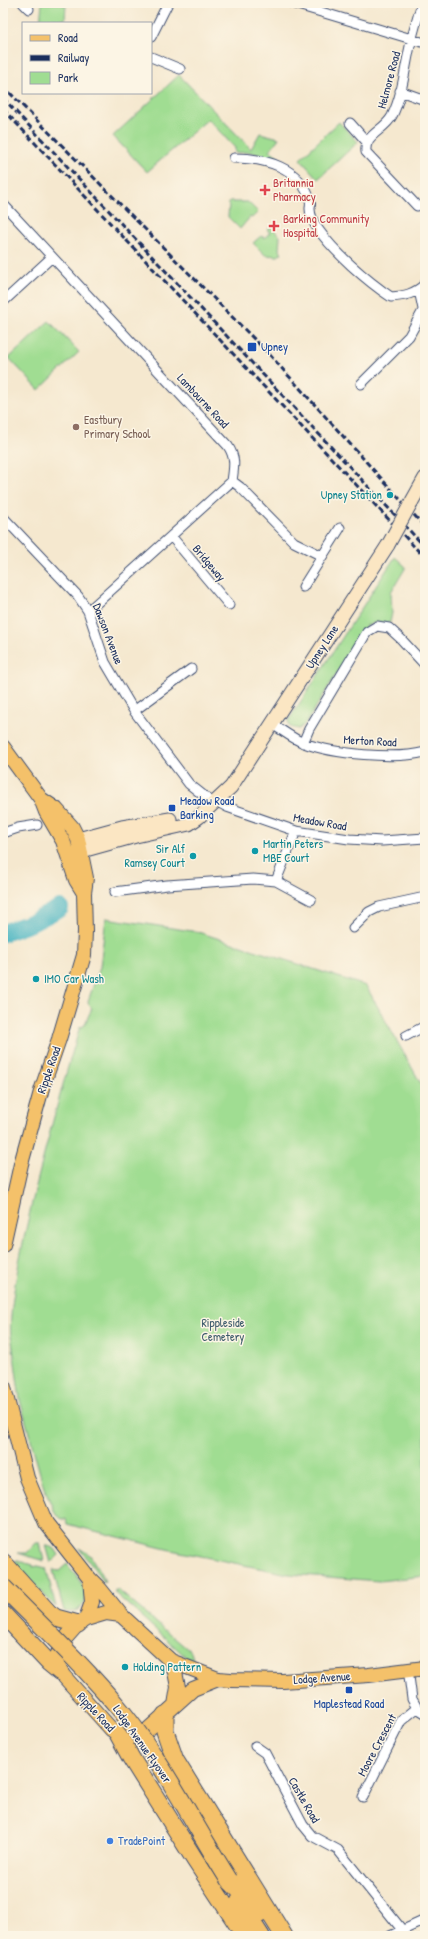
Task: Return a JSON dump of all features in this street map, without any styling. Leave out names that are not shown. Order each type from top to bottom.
[{"type":"highway","points":[[3,1562],[56,1618],[82,1622]]},
{"type":"highway","name":"Lodge Avenue Flyover","points":[[3,1587],[101,1688],[123,1714],[161,1769],[229,1880]]},
{"type":"highway","points":[[3,1614],[49,1663],[60,1672]]},
{"type":"highway","points":[[170,1710],[165,1731],[175,1760],[284,1936]]},
{"type":"highway","points":[[118,1734],[124,1747],[195,1860],[245,1936]]},
{"type":"highway","points":[[229,1880],[243,1910],[261,1936]]},
{"type":"highway","points":[[229,1880],[254,1905],[276,1936]]},
{"type":"main road","name":"Ripple Road","points":[[3,748],[41,799],[46,812],[74,845],[86,878],[84,894],[85,931],[82,965],[42,1088],[21,1164],[3,1245]]},
{"type":"main road","name":"Ripple Road","points":[[74,845],[71,862],[76,880],[84,894]]},
{"type":"main road","points":[[3,1384],[17,1442],[33,1495],[46,1523],[90,1579],[121,1615],[171,1661],[178,1687],[170,1710]]},
{"type":"main road","points":[[60,1672],[57,1656],[60,1647],[82,1622],[92,1602],[90,1579]]},
{"type":"main road","points":[[82,1622],[106,1613],[121,1615]]},
{"type":"main road","name":"Lodge Avenue","points":[[171,1661],[218,1679],[282,1681],[369,1675],[425,1668]]},
{"type":"main road","name":"Ripple Road","points":[[60,1672],[111,1730],[118,1734],[133,1738],[143,1734],[170,1710]]},
{"type":"main road","name":"Lodge Avenue","points":[[170,1710],[194,1689],[218,1679]]},
{"type":"street","points":[[152,35],[168,3]]},
{"type":"street","points":[[291,3],[316,7],[425,43]]},
{"type":"street","name":"Helmore Road","points":[[366,141],[391,118],[400,91],[411,39],[422,3]]},
{"type":"street","points":[[152,57],[180,69]]},
{"type":"street","points":[[400,91],[425,100]]},
{"type":"street","points":[[350,123],[366,141],[366,152],[417,206]]},
{"type":"street","points":[[234,158],[253,158],[276,164],[296,177],[304,186],[311,202],[310,210],[313,221],[319,230],[360,272],[391,297],[407,296],[422,287],[424,308],[409,336],[361,384]]},
{"type":"street","name":"Lambourne Road","points":[[3,204],[228,446],[234,455],[235,466],[232,481]]},
{"type":"street","points":[[3,302],[52,256]]},
{"type":"street","name":"Upney Lane","points":[[74,845],[122,827],[187,816],[212,804],[233,785],[388,545],[425,478]]},
{"type":"street","points":[[88,611],[232,481],[240,487],[294,542],[322,556]]},
{"type":"street","name":"Dawson Avenue","points":[[3,517],[78,596],[88,611],[105,662],[134,711],[183,777],[212,804]]},
{"type":"street","points":[[303,588],[340,528]]},
{"type":"street","name":"Bridgeway","points":[[171,536],[229,605]]},
{"type":"street","points":[[303,742],[309,729],[367,632],[377,626],[389,628],[425,664]]},
{"type":"street","points":[[134,711],[191,669]]},
{"type":"street","name":"Merton Road","points":[[272,724],[303,742],[344,754],[401,755],[425,752]]},
{"type":"street","name":"Meadow Road","points":[[212,804],[227,807],[296,831],[349,839],[382,841],[425,838]]},
{"type":"street","points":[[3,833],[18,828],[37,825]]},
{"type":"street","points":[[276,881],[296,831]]},
{"type":"street","points":[[115,892],[167,885],[253,879],[276,881],[312,900]]},
{"type":"street","points":[[353,928],[369,912],[379,907],[425,897]]},
{"type":"street","points":[[406,1036],[425,1026]]},
{"type":"street","points":[[408,1669],[412,1699],[417,1708],[425,1713]]},
{"type":"street","name":"Moore Crescent","points":[[363,1797],[401,1721],[417,1708]]},
{"type":"street","name":"Castle Road","points":[[255,1746],[265,1753],[303,1825],[312,1836],[338,1850],[402,1931]]},
{"type":"street","points":[[390,1936],[425,1920]]},
{"type":"green space","points":[[42,3],[62,3],[62,5],[66,5],[65,20],[49,19],[48,22],[40,22]]},
{"type":"green space","points":[[179,75],[251,149],[260,133],[279,138],[270,150],[279,157],[275,158],[249,152],[235,153],[235,148],[208,119],[147,172],[113,136]]},
{"type":"green space","points":[[339,122],[358,142],[318,179],[300,159]]},
{"type":"green space","points":[[232,200],[233,202],[248,202],[258,212],[252,218],[250,217],[240,229],[228,217],[229,203]]},
{"type":"green space","points":[[271,227],[280,236],[279,250],[282,253],[278,256],[265,255],[253,243],[261,236],[265,238],[270,232],[267,230]]},
{"type":"green space","points":[[49,321],[79,352],[39,390],[9,358]]},
{"type":"green space","points":[[395,557],[406,567],[391,592],[392,613],[390,623],[379,622],[367,625],[306,723],[299,729],[290,727],[288,721]]},
{"type":"green space","name":"Rippleside Cemetery","points":[[106,918],[198,932],[366,986],[425,1091],[425,1576],[379,1581],[288,1574],[166,1549],[67,1524],[66,1519],[63,1520],[55,1513],[44,1488],[20,1400],[12,1341],[11,1319],[15,1283],[24,1238],[48,1138],[80,1027],[84,1026],[92,1008],[88,1001],[100,967]]},
{"type":"green space","points":[[36,1543],[40,1543],[44,1561],[18,1553],[27,1553]]},
{"type":"green space","points":[[46,1545],[55,1549],[59,1555],[51,1563]]},
{"type":"green space","points":[[79,1548],[90,1555],[105,1581],[104,1582]]},
{"type":"green space","points":[[16,1560],[33,1565],[33,1567],[38,1566],[46,1568],[56,1607],[17,1567],[15,1562]]},
{"type":"green space","points":[[67,1564],[83,1584],[86,1596],[85,1602],[81,1607],[78,1610],[71,1612],[64,1611],[53,1570],[59,1571]]},
{"type":"green space","points":[[115,1590],[118,1590],[191,1652],[193,1659],[187,1658],[115,1593]]},
{"type":"waterway","points":[[3,933],[31,923],[60,908]]},
{"type":"railway","points":[[3,86],[268,353],[425,527]]},
{"type":"railway","points":[[3,98],[425,547]]},
{"type":"railway","points":[[3,109],[425,558]]},
{"type":"place","name":"Britannia Pharmacy","points":[[265,190]]},
{"type":"place","name":"Barking Community Hospital","points":[[274,226]]},
{"type":"place","name":"Upney","points":[[252,347]]},
{"type":"place","name":"Eastbury Primary School","points":[[76,427]]},
{"type":"place","name":"Upney Station","points":[[390,495]]},
{"type":"place","name":"Meadow Road Barking","points":[[172,808]]},
{"type":"place","name":"Martin Peters MBE Court","points":[[255,851]]},
{"type":"place","name":"Sir Alf Ramsey Court","points":[[193,856]]},
{"type":"place","name":"IMO Car Wash","points":[[36,979]]},
{"type":"place","name":"Holding Pattern","points":[[125,1667]]},
{"type":"place","name":"Maplestead Road","points":[[349,1690]]},
{"type":"place","name":"TradePoint","points":[[110,1841]]}]
